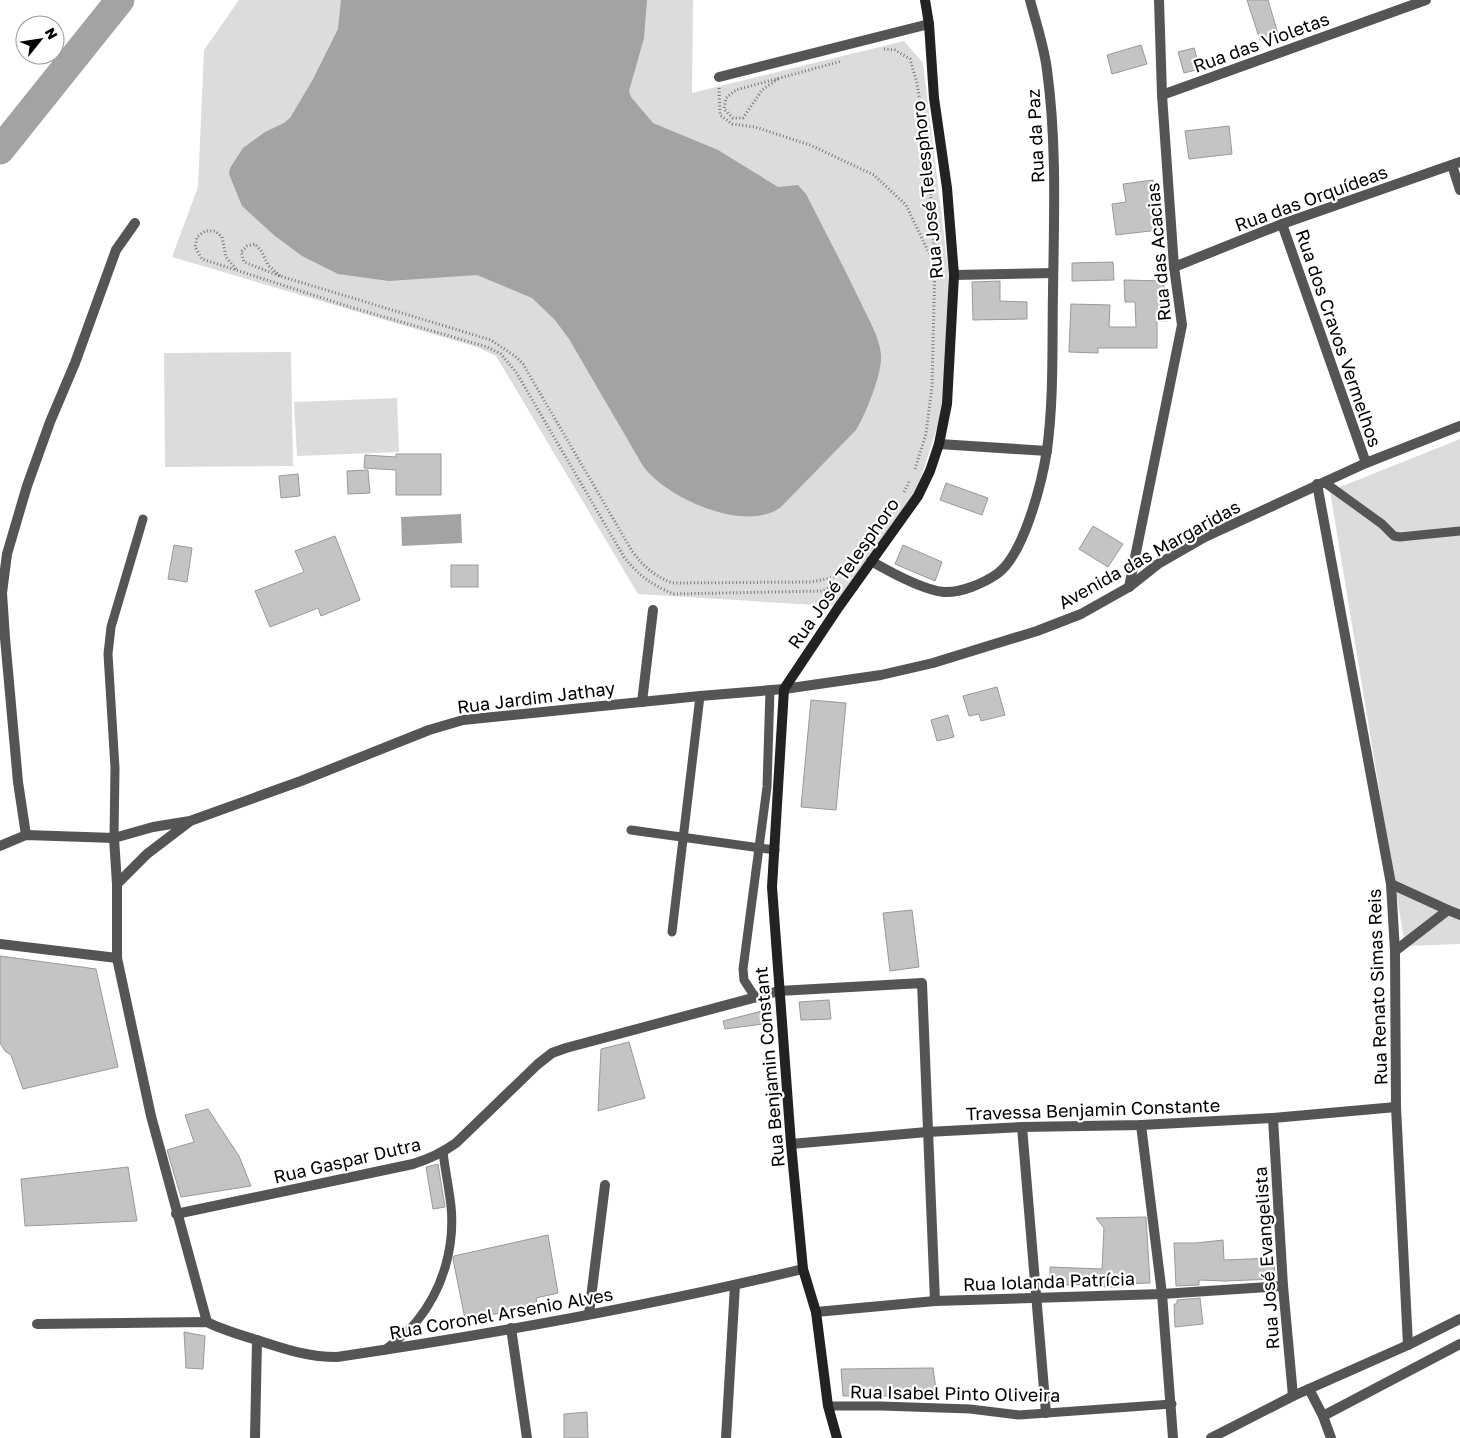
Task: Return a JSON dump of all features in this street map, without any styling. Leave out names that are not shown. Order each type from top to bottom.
[{"type":"street","name":"Rua José Telesphoro","points":[[784,689],[809,650],[918,496],[930,471],[939,444],[947,404],[949,275],[947,188],[934,98],[929,24],[924,0]]},
{"type":"street","name":"Rua da Paz","points":[[871,561],[893,573],[943,592],[971,586],[997,574],[1009,560],[1023,536],[1036,500],[1047,451],[1051,388],[1054,182],[1047,69],[1030,0]]},
{"type":"street","name":"Rua das Acacias","points":[[1129,588],[1182,325],[1174,267],[1162,95],[1159,0]]},
{"type":"street","name":"Rua das Violetas","points":[[1162,95],[1426,0]]},
{"type":"street","points":[[719,77],[929,24]]},
{"type":"street","points":[[1456,163],[1460,190]]},
{"type":"street","name":"Rua das Orquídeas","points":[[1174,267],[1282,224],[1456,163]]},
{"type":"street","points":[[0,846],[26,835],[18,782],[2,593],[7,554],[30,477],[50,422],[75,363],[116,250],[135,223]]},
{"type":"street","name":"Rua dos Cravos Vermelhos","points":[[1282,224],[1366,462]]},
{"type":"street","points":[[949,275],[1053,273]]},
{"type":"street","name":"Avenida das Margaridas","points":[[784,689],[881,675],[933,663],[1081,614],[1129,588],[1158,564],[1205,537],[1366,462],[1460,426]]},
{"type":"street","points":[[939,444],[1047,451]]},
{"type":"street","name":"Rua Renato Simas Reis","points":[[1320,483],[1391,884],[1395,952],[1396,1107],[1408,1345]]},
{"type":"street","points":[[642,702],[653,610]]},
{"type":"street","name":"Rua Jardim Jathay","points":[[26,835],[114,838],[153,827],[190,821],[428,730],[463,720],[784,689]]},
{"type":"street","name":"Rua Benjamin Constant","points":[[784,689],[772,887],[779,991],[803,1269],[816,1312],[828,1406],[837,1438]]},
{"type":"street","name":"Rua Jardim Jathay","points":[[117,884],[147,854],[190,821]]},
{"type":"street","points":[[37,1324],[206,1322],[151,1116],[117,958],[117,884],[114,838]]},
{"type":"street","points":[[1391,884],[1460,915]]},
{"type":"street","points":[[1395,952],[1448,910]]},
{"type":"street","points":[[0,944],[117,958]]},
{"type":"street","name":"Rua Gaspar Dutra","points":[[176,1214],[413,1164],[443,1152],[456,1143],[538,1064],[552,1053],[779,991],[922,983],[927,1132]]},
{"type":"street","name":"Travessa Benjamin Constante","points":[[791,1144],[927,1132],[1022,1127],[1141,1125],[1273,1118],[1396,1107]]},
{"type":"street","name":"Rua José Evangelista","points":[[1273,1118],[1283,1286],[1293,1396]]},
{"type":"street","points":[[1141,1125],[1162,1294],[1172,1404],[1173,1438]]},
{"type":"street","points":[[1022,1127],[1046,1413]]},
{"type":"street","points":[[927,1132],[935,1301]]},
{"type":"street","points":[[589,1314],[605,1185]]},
{"type":"street","name":"Rua Coronel Arsenio Alves","points":[[206,1322],[225,1331],[298,1354],[336,1358],[589,1314],[735,1285],[803,1269]]},
{"type":"street","points":[[726,1438],[735,1285]]},
{"type":"street","name":"Rua Iolanda Patrícia","points":[[816,1312],[935,1301],[1162,1294],[1283,1286]]},
{"type":"street","points":[[1211,1438],[1293,1396],[1408,1345],[1460,1319]]},
{"type":"street","points":[[511,1328],[527,1438]]},
{"type":"street","points":[[255,1438],[257,1340]]},
{"type":"street","points":[[1323,1416],[1460,1344]]},
{"type":"street","points":[[1309,1389],[1323,1416],[1331,1438]]},
{"type":"lane","points":[[1320,483],[1382,524],[1394,536],[1460,531]]},
{"type":"lane","points":[[114,838],[115,768],[108,654],[111,627],[143,519]]},
{"type":"lane","points":[[755,997],[744,980],[744,969],[767,787],[770,690]]},
{"type":"lane","points":[[672,932],[700,696]]},
{"type":"lane","points":[[631,830],[775,850]]},
{"type":"lane","points":[[385,1350],[416,1322],[428,1306],[441,1281],[451,1241],[451,1206],[443,1152]]},
{"type":"lane","name":"Rua Isabel Pinto Oliveira","points":[[828,1406],[970,1408],[1019,1415],[1172,1404]]},
{"type":"path","points":[[882,49],[895,50],[910,59],[917,83],[929,169],[935,262],[932,386],[926,434],[915,469],[900,499]]},
{"type":"path","points":[[778,79],[762,90],[743,118],[733,118],[724,109],[726,98],[736,90],[844,60]]},
{"type":"path","points":[[719,77],[720,115],[732,124],[755,127],[810,145],[874,175],[906,205],[928,251],[935,262],[949,275]]},
{"type":"path","points":[[236,269],[226,256],[222,237],[215,231],[205,231],[196,237],[196,247],[202,259],[350,307],[487,347],[501,354],[516,372],[624,557],[636,572],[653,585],[673,594],[822,590],[839,584]]},
{"type":"path","points":[[280,276],[268,266],[262,252],[255,244],[247,246],[242,252],[244,262],[280,276],[491,340],[515,356],[523,364],[632,551],[642,564],[656,576],[672,583],[811,582],[844,573],[856,562]]},
{"type":"shaded area","points":[[239,0],[693,0],[692,93],[904,41],[923,63],[948,268],[948,336],[943,409],[917,490],[833,606],[638,594],[496,356],[477,347],[172,257],[198,187],[204,50]]},
{"type":"shaded area","points":[[341,0],[647,0],[644,38],[629,91],[631,97],[653,123],[718,150],[778,187],[798,185],[806,194],[847,274],[873,327],[880,347],[881,362],[879,372],[868,405],[856,430],[781,507],[766,514],[748,516],[728,514],[707,509],[688,500],[669,490],[654,478],[643,466],[569,339],[555,320],[532,298],[477,275],[389,281],[338,274],[302,256],[275,236],[242,206],[229,174],[230,168],[243,148],[265,132],[290,118],[312,81],[338,29]]},
{"type":"shaded area","points":[[291,352],[293,466],[165,467],[164,353]]},
{"type":"shaded area","points":[[397,398],[399,452],[297,456],[294,402]]},
{"type":"shaded area","points":[[1460,439],[1460,944],[1405,946],[1330,491]]},
{"type":"shaded area","points":[[461,514],[462,543],[402,546],[401,517]]},
{"type":"building","points":[[1247,0],[1268,0],[1278,34],[1260,40]]},
{"type":"building","points":[[1141,45],[1147,64],[1112,74],[1107,55]]},
{"type":"building","points":[[1194,48],[1200,69],[1184,73],[1178,52]]},
{"type":"building","points":[[1229,126],[1232,154],[1189,159],[1185,131]]},
{"type":"building","points":[[1153,180],[1159,230],[1116,235],[1112,204],[1126,202],[1123,184]]},
{"type":"building","points":[[1113,262],[1114,280],[1072,281],[1072,263]]},
{"type":"building","points":[[1124,280],[1164,281],[1164,305],[1168,305],[1168,321],[1157,321],[1157,348],[1098,348],[1098,353],[1069,352],[1071,304],[1110,305],[1109,327],[1136,327],[1135,302],[1125,302]]},
{"type":"building","points":[[1000,281],[1000,301],[1027,302],[1027,319],[973,320],[972,282]]},
{"type":"building","points":[[396,454],[441,454],[441,495],[396,495],[396,470],[364,468],[365,455],[396,457]]},
{"type":"building","points":[[368,470],[370,493],[348,494],[347,471]]},
{"type":"building","points":[[298,474],[300,496],[281,498],[279,476]]},
{"type":"building","points":[[946,483],[988,498],[982,515],[940,500]]},
{"type":"building","points":[[1093,526],[1123,544],[1108,567],[1079,549]]},
{"type":"building","points":[[335,536],[360,600],[321,616],[318,608],[270,627],[255,591],[304,572],[295,551]]},
{"type":"building","points":[[174,545],[192,548],[187,582],[168,579]]},
{"type":"building","points":[[903,545],[942,562],[935,581],[895,564]]},
{"type":"building","points":[[451,565],[478,565],[478,587],[451,587]]},
{"type":"building","points":[[997,687],[1005,715],[981,721],[979,714],[969,716],[963,696]]},
{"type":"building","points":[[811,700],[846,703],[836,810],[801,807]]},
{"type":"building","points":[[948,715],[954,737],[937,741],[931,720]]},
{"type":"building","points":[[912,910],[919,967],[890,971],[883,913]]},
{"type":"building","points":[[0,956],[96,969],[118,1067],[23,1089],[11,1055],[5,1051],[0,1043]]},
{"type":"building","points":[[829,1000],[831,1019],[801,1020],[799,1002]]},
{"type":"building","points":[[762,1011],[763,1024],[725,1029],[723,1021]]},
{"type":"building","points":[[629,1042],[645,1098],[598,1111],[601,1049]]},
{"type":"building","points":[[208,1109],[239,1156],[251,1186],[181,1197],[167,1150],[194,1142],[185,1115]]},
{"type":"building","points":[[438,1164],[445,1207],[433,1209],[426,1167]]},
{"type":"building","points":[[128,1167],[137,1221],[25,1226],[21,1179]]},
{"type":"building","points":[[1146,1217],[1150,1283],[1119,1284],[1119,1287],[1104,1287],[1104,1284],[1050,1286],[1050,1267],[1102,1269],[1104,1228],[1096,1218]]},
{"type":"building","points":[[548,1235],[558,1293],[536,1298],[538,1307],[465,1319],[453,1259],[454,1256]]},
{"type":"building","points":[[1223,1240],[1224,1260],[1274,1258],[1275,1279],[1199,1280],[1199,1285],[1176,1286],[1174,1243]]},
{"type":"building","points":[[1200,1298],[1203,1324],[1175,1327],[1174,1304],[1177,1304],[1177,1300]]},
{"type":"building","points":[[184,1332],[205,1336],[203,1369],[186,1368]]},
{"type":"building","points":[[933,1368],[937,1396],[843,1396],[841,1369]]},
{"type":"building","points":[[587,1412],[588,1438],[564,1438],[564,1414]]},
{"type":"waterway","points":[[0,150],[120,0]]}]
